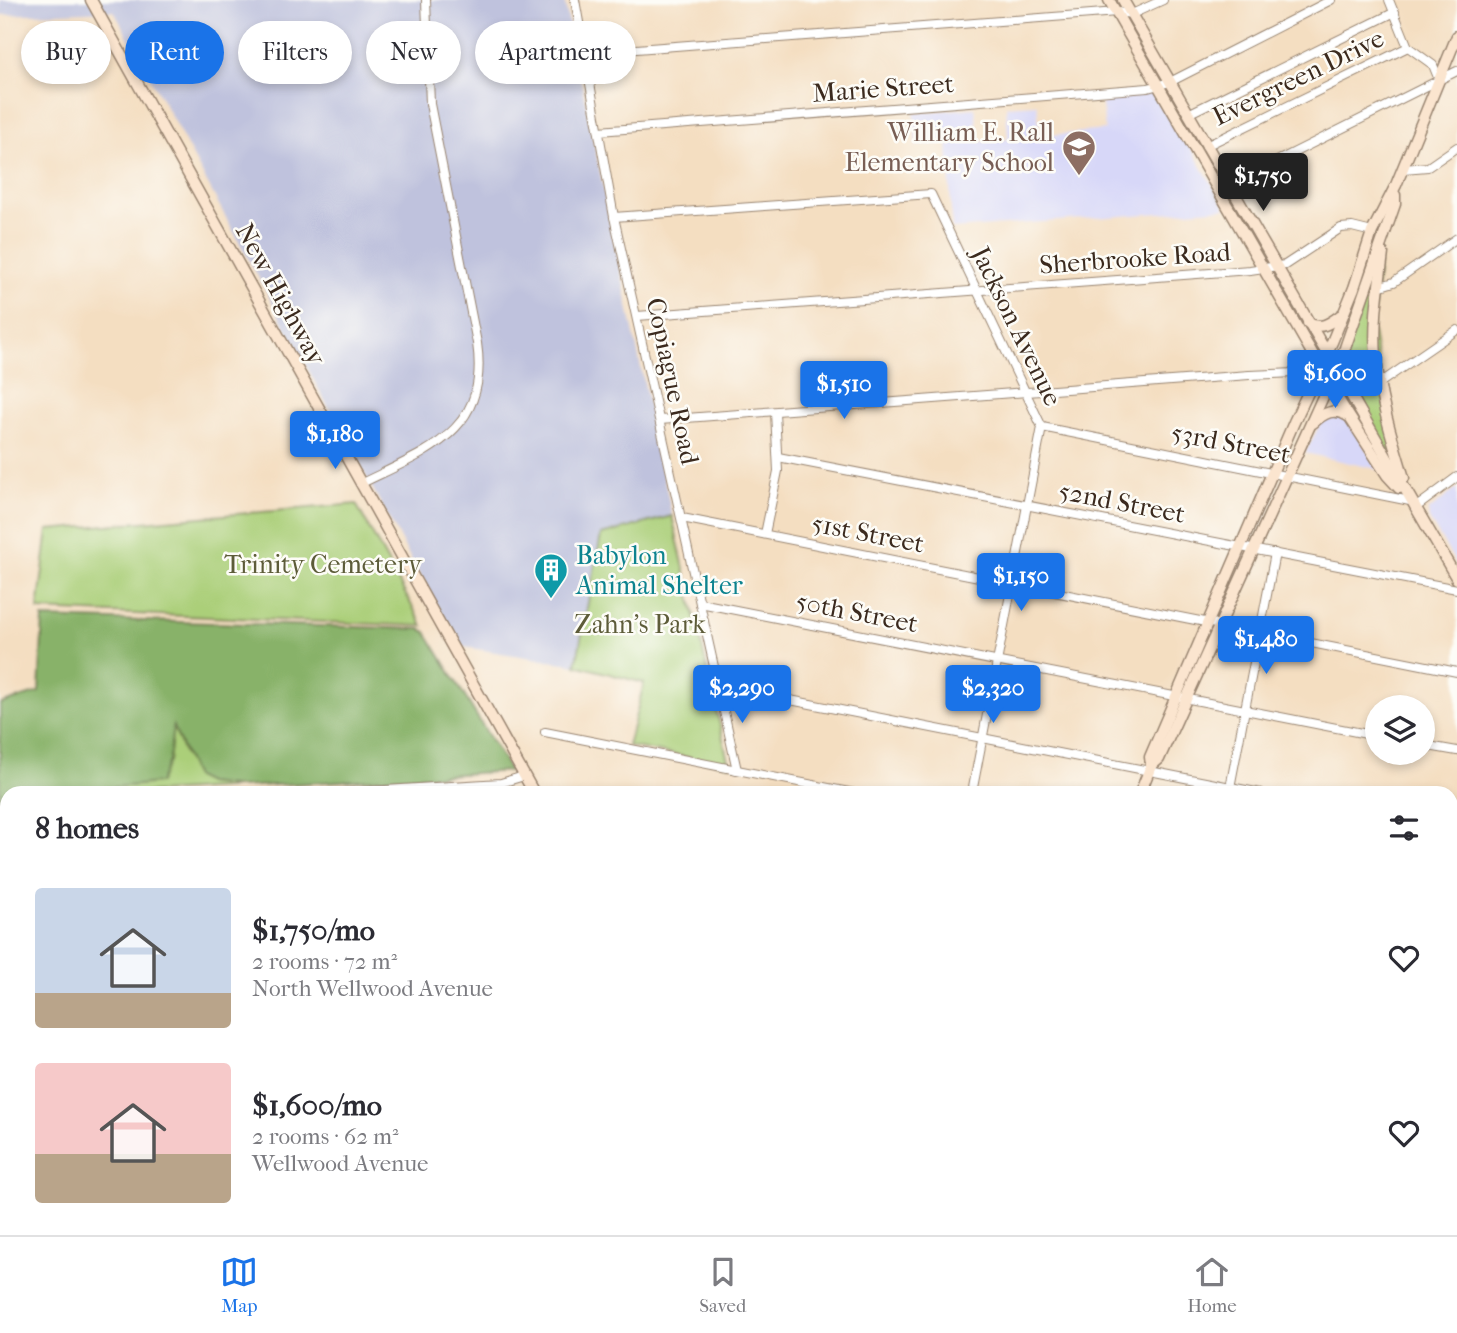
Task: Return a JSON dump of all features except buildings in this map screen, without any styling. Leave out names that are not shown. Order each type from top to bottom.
[{"type":"main road","name":"New Highway","points":[[91,0],[530,786]]},
{"type":"main road","points":[[1110,0],[1158,85],[1224,188],[1270,267],[1349,416],[1387,475],[1413,504]]},
{"type":"main road","points":[[1124,0],[1206,146],[1224,188]]},
{"type":"main road","points":[[1143,786],[1150,768],[1159,759],[1181,697],[1214,624],[1254,549],[1311,425],[1326,372],[1326,354],[1344,313],[1372,232],[1396,185],[1457,36]]},
{"type":"main road","points":[[1214,624],[1241,547],[1273,473],[1356,320],[1395,204],[1396,185]]},
{"type":"main road","points":[[1384,233],[1375,332],[1380,383],[1384,411],[1413,504]]},
{"type":"main road","points":[[1270,267],[1326,354]]},
{"type":"main road","points":[[1308,323],[1318,327],[1325,326],[1344,313]]},
{"type":"main road","points":[[1303,443],[1307,422],[1326,372]]},
{"type":"main road","points":[[1326,372],[1383,448],[1457,579]]},
{"type":"main road","points":[[1311,425],[1329,412],[1340,411],[1349,416]]},
{"type":"street","points":[[360,484],[425,453],[449,437],[472,405],[478,388],[481,365],[430,104],[426,0]]},
{"type":"street","name":"Copiague Road","points":[[575,0],[579,21]]},
{"type":"street","points":[[636,49],[1116,12],[1132,14],[1163,0]]},
{"type":"street","name":"Marie Street","points":[[599,131],[1148,88],[1170,82],[1331,0]]},
{"type":"street","points":[[1389,0],[1408,47],[1433,65],[1439,80]]},
{"type":"street","points":[[1188,114],[1395,12]]},
{"type":"street","name":"Evergreen Drive","points":[[1206,146],[1408,47]]},
{"type":"street","points":[[1224,188],[1457,71]]},
{"type":"street","name":"Copiague Road","points":[[591,84],[614,217],[737,769]]},
{"type":"street","points":[[1402,169],[1428,167],[1457,147]]},
{"type":"street","name":"Jackson Avenue","points":[[614,217],[931,194],[1042,427],[973,786]]},
{"type":"street","name":"Sherbrooke Road","points":[[637,316],[1270,267],[1285,265],[1341,228],[1352,227],[1372,232]]},
{"type":"street","points":[[1378,287],[1394,282],[1457,238]]},
{"type":"street","points":[[1380,383],[1457,330]]},
{"type":"street","points":[[660,420],[1249,375],[1326,372]]},
{"type":"street","points":[[765,534],[778,457],[775,412]]},
{"type":"street","name":"53rd Street","points":[[1042,427],[1413,504]]},
{"type":"street","name":"52nd Street","points":[[778,457],[1457,589]]},
{"type":"street","points":[[1413,504],[1457,477]]},
{"type":"street","name":"51st Street","points":[[682,518],[1457,672]]},
{"type":"street","points":[[1230,786],[1275,553]]},
{"type":"street","name":"50th Street","points":[[700,603],[1365,734]]},
{"type":"street","points":[[719,686],[1150,768],[1215,786]]},
{"type":"street","points":[[545,732],[820,786]]},
{"type":"street","points":[[1435,747],[1457,751]]},
{"type":"street","points":[[452,786],[501,783],[524,776]]},
{"type":"shaded area","points":[[0,0],[564,0],[568,21],[475,21],[475,84],[582,84],[672,516],[601,535],[576,665],[458,646],[154,84],[224,84],[224,21],[125,21],[125,31],[114,11],[0,15]]},
{"type":"shaded area","name":"William E. Rall Elementary School","points":[[1158,92],[1226,208],[952,229],[948,143],[916,146],[914,113],[975,108],[979,142],[1008,139],[1006,106],[1037,104],[1040,136],[1105,130],[1101,96]]},
{"type":"shaded area","points":[[1344,415],[1381,470],[1305,453],[1324,417]]},
{"type":"shaded area","points":[[1457,488],[1457,565],[1429,519],[1428,511]]},
{"type":"green space","points":[[1379,258],[1372,328],[1396,465],[1340,368]]},
{"type":"green space","name":"Trinity Cemetery","points":[[356,504],[423,626],[38,610],[48,530]]},
{"type":"green space","name":"Zahn's Park","points":[[672,516],[729,765],[628,746],[644,683],[576,665],[601,535]]},
{"type":"green space","points":[[43,618],[421,629],[426,632],[510,771],[258,786],[207,783],[195,777],[173,726],[169,761],[159,783],[128,786],[0,786],[0,704],[39,692]]},
{"type":"green space","points":[[173,724],[184,754],[207,783],[232,786],[81,786],[169,761]]},
{"type":"place","name":"William E. Rall Elementary School","points":[[1079,177]]},
{"type":"place","name":"Babylon Animal Shelter","points":[[551,600]]}]
